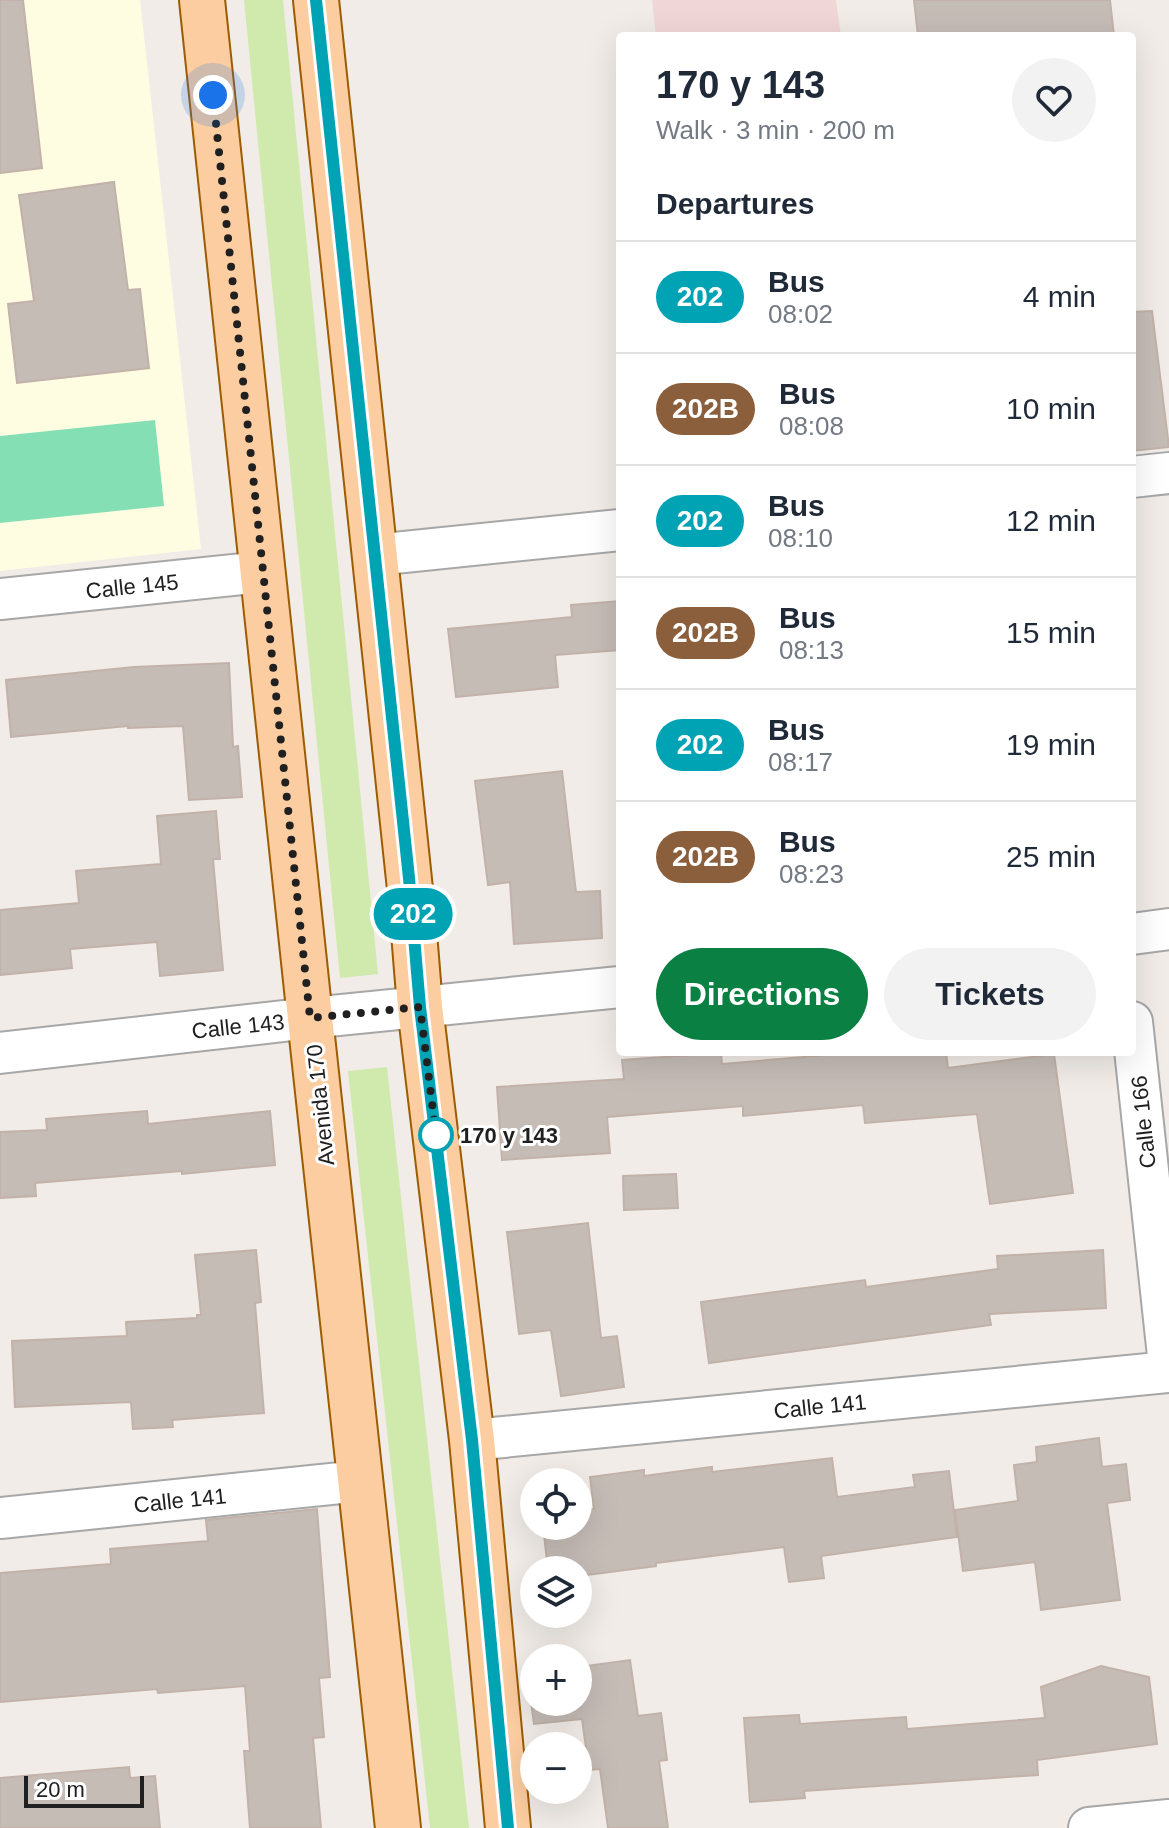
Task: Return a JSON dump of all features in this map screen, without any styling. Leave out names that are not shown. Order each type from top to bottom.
[{"type":"main road","name":"Avenida 170","points":[[202,0],[398,1828]]},
{"type":"main road","points":[[316,0],[420,1007],[472,1440],[508,1828]]},
{"type":"street","points":[[1136,477],[1169,473]]},
{"type":"street","points":[[375,555],[616,530]]},
{"type":"street","name":"Calle 145","points":[[0,599],[263,572]]},
{"type":"street","points":[[1136,933],[1169,929]]},
{"type":"street","name":"Calle 143","points":[[0,1053],[616,987]]},
{"type":"street","name":"Calle 166","points":[[1136,1056],[1169,1365]]},
{"type":"street","name":"Calle 141","points":[[472,1440],[1169,1372]]},
{"type":"street","name":"Calle 141","points":[[0,1518],[360,1481]]},
{"type":"street","points":[[1089,1828],[1169,1820]]},
{"type":"shaded area","points":[[0,0],[140,0],[201,549],[0,571]]},
{"type":"shaded area","points":[[652,0],[836,0],[840,32],[656,32]]},
{"type":"green space","points":[[244,0],[283,0],[378,974],[340,978]]},
{"type":"green space","points":[[155,420],[164,506],[0,523],[0,436]]},
{"type":"green space","points":[[387,1067],[469,1828],[430,1828],[348,1071]]},
{"type":"building","points":[[0,0],[23,0],[42,168],[0,173]]},
{"type":"building","points":[[914,0],[1110,0],[1114,32],[918,32]]},
{"type":"building","points":[[114,182],[128,290],[140,289],[149,368],[17,383],[8,304],[34,301],[19,195]]},
{"type":"building","points":[[1152,311],[1169,447],[1136,451],[1136,312]]},
{"type":"building","points":[[616,601],[616,650],[555,655],[558,687],[456,697],[448,629],[572,617],[571,605]]},
{"type":"building","points":[[229,663],[233,747],[238,746],[242,797],[189,800],[183,726],[128,726],[11,737],[6,680],[134,667]]},
{"type":"building","points":[[562,771],[576,892],[600,891],[602,938],[514,944],[510,882],[488,885],[475,781]]},
{"type":"building","points":[[216,811],[220,859],[213,859],[223,970],[160,976],[157,942],[70,949],[72,968],[0,975],[0,910],[79,903],[76,871],[161,864],[157,816]]},
{"type":"building","points":[[721,1056],[722,1064],[815,1056],[946,1056],[948,1068],[1054,1056],[1073,1193],[990,1204],[977,1114],[865,1123],[863,1105],[743,1116],[743,1106],[607,1117],[610,1153],[502,1160],[497,1087],[624,1079],[622,1060]]},
{"type":"building","points":[[147,1111],[148,1124],[270,1111],[275,1165],[35,1183],[36,1196],[0,1198],[0,1132],[47,1130],[46,1119]]},
{"type":"building","points":[[676,1174],[678,1208],[624,1210],[623,1176]]},
{"type":"building","points":[[588,1223],[601,1338],[617,1336],[624,1387],[561,1396],[551,1330],[519,1334],[507,1232]]},
{"type":"building","points":[[256,1250],[261,1302],[255,1303],[264,1413],[172,1420],[173,1427],[133,1429],[131,1402],[15,1407],[12,1341],[127,1336],[126,1322],[197,1318],[201,1315],[195,1255]]},
{"type":"building","points":[[1103,1250],[1106,1308],[989,1314],[991,1325],[709,1363],[701,1302],[865,1280],[866,1287],[998,1269],[997,1256]]},
{"type":"building","points":[[1099,1438],[1102,1467],[1126,1464],[1130,1500],[1107,1503],[1120,1600],[1041,1610],[1035,1562],[963,1571],[955,1510],[1018,1501],[1014,1465],[1037,1462],[1036,1447]]},
{"type":"building","points":[[832,1458],[837,1497],[915,1487],[913,1475],[949,1471],[957,1537],[821,1556],[824,1578],[789,1582],[784,1547],[592,1574],[592,1556],[546,1556],[545,1540],[592,1540],[592,1477],[644,1470],[644,1476],[712,1467],[712,1472]]},
{"type":"building","points":[[317,1509],[330,1677],[319,1678],[324,1737],[313,1738],[321,1828],[250,1828],[244,1751],[250,1751],[245,1686],[158,1693],[157,1689],[0,1702],[0,1573],[111,1564],[110,1549],[208,1541],[206,1520]]},
{"type":"building","points":[[630,1660],[638,1716],[661,1713],[667,1760],[659,1761],[668,1828],[608,1828],[600,1769],[592,1770],[592,1732],[584,1732],[582,1719],[534,1724],[533,1716],[592,1716],[592,1665]]},
{"type":"building","points":[[1101,1666],[1149,1677],[1157,1744],[1037,1760],[1038,1775],[804,1791],[805,1798],[750,1802],[744,1718],[799,1715],[800,1724],[906,1717],[907,1729],[1045,1718],[1041,1687]]},
{"type":"building","points":[[129,1767],[130,1778],[155,1776],[160,1828],[0,1828],[0,1778]]},
{"type":"bus line","name":"202","points":[[316,0],[420,1007],[472,1440],[508,1828]]},
{"type":"place","name":"170 y 143","points":[[436,1135]]},
{"type":"route","points":[[213,95],[310,1018],[420,1007],[436,1135]]}]
